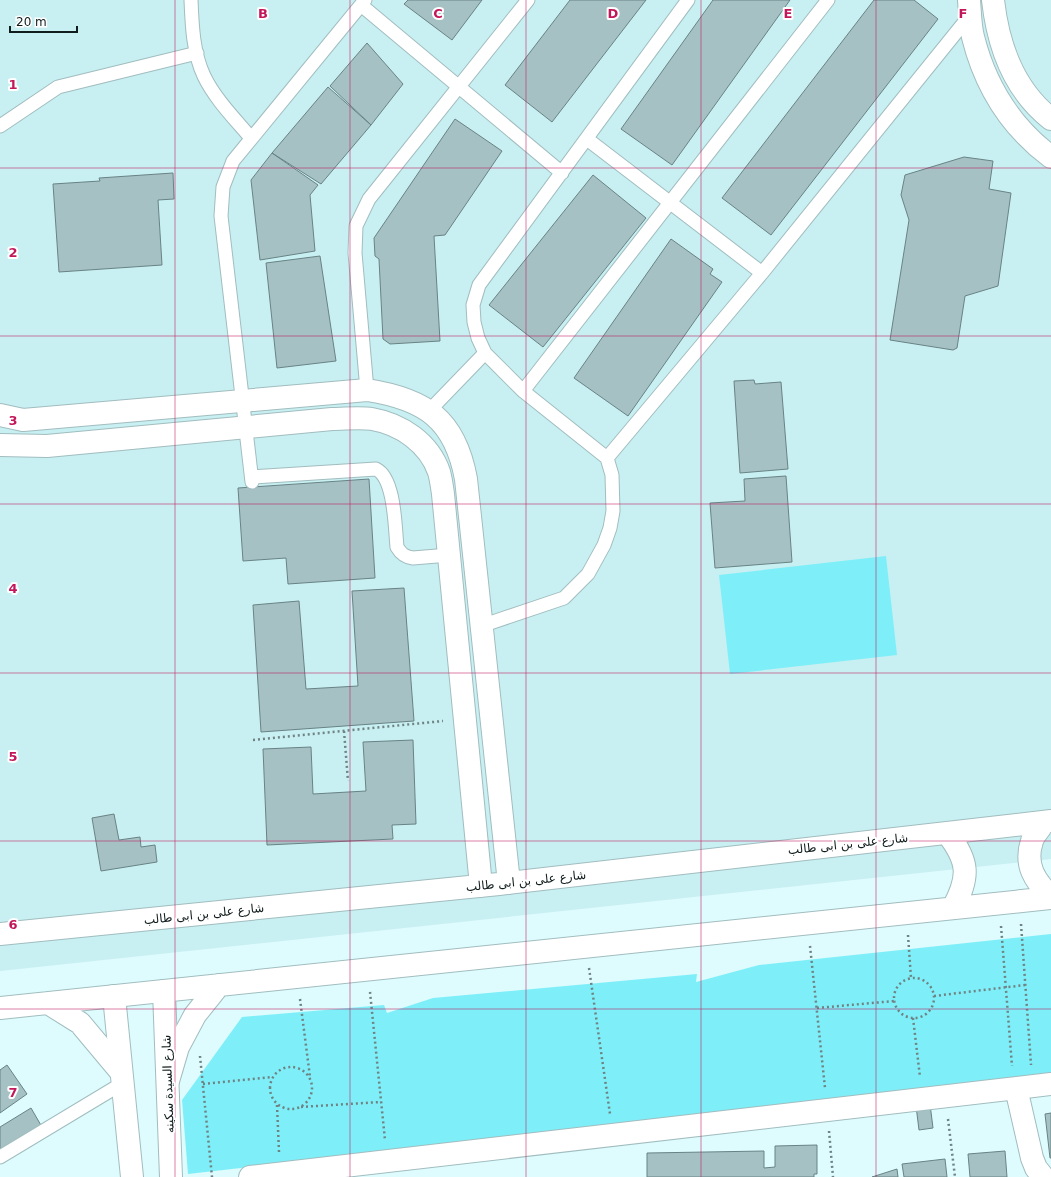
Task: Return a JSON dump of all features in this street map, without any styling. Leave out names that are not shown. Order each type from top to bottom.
[{"type":"street","points":[[993,0],[1004,53],[1012,71],[1018,83],[1038,110],[1051,119]]},
{"type":"street","points":[[970,7],[972,35],[985,74],[1002,105],[1031,142],[1051,157]]},
{"type":"street","points":[[0,415],[23,420],[367,390],[410,400],[430,411],[444,424],[455,441],[463,459],[509,883]]},
{"type":"street","points":[[0,445],[47,446],[332,419],[371,419],[393,424],[412,436],[428,452],[438,471],[443,494],[481,886]]},
{"type":"street","points":[[1048,822],[1032,840],[1029,862],[1036,882],[1051,898]]},
{"type":"street","name":"شارع على بن ابى طالب","points":[[0,934],[481,886],[1048,822]]},
{"type":"street","points":[[947,833],[960,849],[965,869],[963,890],[953,908]]},
{"type":"street","points":[[0,1008],[1051,898]]},
{"type":"street","points":[[168,1081],[178,1047],[192,1022],[219,985]]},
{"type":"street","name":"شارع السيدة سكينه","points":[[164,991],[171,1177]]},
{"type":"street","points":[[114,996],[132,1177]]},
{"type":"street","points":[[48,1003],[80,1023],[122,1078]]},
{"type":"street","points":[[266,1176],[389,1166],[613,1134],[1029,1087],[1032,1158],[1036,1168],[1043,1177]]},
{"type":"lane","points":[[191,0],[197,53],[204,76],[216,95],[250,138]]},
{"type":"lane","points":[[367,390],[355,253],[356,226],[369,199],[528,0]]},
{"type":"lane","points":[[481,626],[564,598],[588,574],[597,561],[610,528],[613,511],[613,487],[608,458],[523,391],[485,353],[478,338],[474,322],[473,305],[479,285],[688,0]]},
{"type":"lane","points":[[523,391],[828,0]]},
{"type":"lane","points":[[449,555],[413,558],[400,552],[397,547],[388,485],[384,475],[376,469],[369,468],[252,480],[221,216],[223,187],[233,161],[250,138],[363,2],[459,87],[562,173]]},
{"type":"lane","points":[[608,458],[762,273],[970,7]]},
{"type":"lane","points":[[0,126],[58,87],[197,53]]},
{"type":"lane","points":[[587,139],[762,273]]},
{"type":"lane","points":[[430,411],[485,353]]},
{"type":"lane","points":[[0,1157],[122,1078]]},
{"type":"path","points":[[253,740],[466,719]]},
{"type":"path","points":[[344,731],[348,781]]},
{"type":"path","points":[[1009,902],[1026,985],[1029,1087]]},
{"type":"path","points":[[1009,902],[1006,987],[1029,1087]]},
{"type":"path","points":[[906,913],[911,978]]},
{"type":"path","points":[[807,924],[817,1008],[833,1177]]},
{"type":"path","points":[[586,947],[613,1134]]},
{"type":"path","points":[[367,970],[380,1102],[389,1166]]},
{"type":"path","points":[[297,977],[312,1086],[311,1094],[307,1102],[300,1107]]},
{"type":"path","points":[[911,978],[926,982],[931,988],[934,996],[931,1009],[920,1017],[914,1018],[900,1013],[894,1001],[898,986],[911,978]]},
{"type":"path","points":[[934,996],[1026,985]]},
{"type":"path","points":[[817,1008],[894,1001]]},
{"type":"path","points":[[914,1018],[922,1099]]},
{"type":"path","points":[[199,1053],[212,1177]]},
{"type":"path","points":[[310,1078],[305,1072],[291,1066],[277,1071],[269,1084],[269,1092],[277,1104],[288,1109],[380,1102]]},
{"type":"path","points":[[203,1084],[272,1077]]},
{"type":"path","points":[[945,1096],[955,1177]]},
{"type":"path","points":[[266,1176],[277,1104]]},
{"type":"shaded area","points":[[0,0],[1051,0],[1051,859],[0,971]]},
{"type":"shaded area","points":[[886,556],[897,655],[730,674],[719,575]]},
{"type":"shaded area","points":[[1051,934],[1051,1077],[188,1174],[182,1100],[242,1017],[384,1005],[387,1013],[433,998],[697,974],[696,982],[759,965]]},
{"type":"building","points":[[408,0],[482,0],[452,40],[404,4]]},
{"type":"building","points":[[570,0],[646,0],[552,122],[505,85]]},
{"type":"building","points":[[713,0],[790,0],[672,165],[621,129]]},
{"type":"building","points":[[874,0],[914,0],[938,19],[771,235],[722,198]]},
{"type":"building","points":[[367,43],[403,84],[371,125],[330,86]]},
{"type":"building","points":[[328,87],[371,125],[321,184],[272,153]]},
{"type":"building","points":[[455,119],[502,151],[445,235],[434,236],[440,341],[390,344],[383,339],[379,259],[375,256],[374,238]]},
{"type":"building","points":[[272,153],[318,185],[310,195],[315,251],[260,260],[251,180]]},
{"type":"building","points":[[964,157],[993,161],[989,189],[1011,193],[998,286],[965,296],[957,348],[953,350],[890,340],[909,220],[901,195],[905,175]]},
{"type":"building","points":[[173,173],[174,199],[158,200],[162,265],[59,272],[53,184],[100,181],[99,178]]},
{"type":"building","points":[[593,175],[646,218],[543,347],[489,305]]},
{"type":"building","points":[[671,239],[713,269],[710,274],[722,282],[628,416],[574,378]]},
{"type":"building","points":[[320,256],[336,361],[277,368],[266,263]]},
{"type":"building","points":[[754,380],[755,384],[781,382],[788,469],[740,473],[734,381]]},
{"type":"building","points":[[786,476],[792,562],[715,568],[710,503],[745,501],[744,479]]},
{"type":"building","points":[[369,479],[375,578],[288,584],[286,558],[243,561],[238,488]]},
{"type":"building","points":[[404,588],[414,721],[261,732],[253,605],[299,601],[306,689],[358,686],[352,591]]},
{"type":"building","points":[[413,740],[416,824],[392,825],[393,839],[267,845],[263,749],[311,747],[313,794],[366,791],[363,742]]},
{"type":"building","points":[[114,814],[119,840],[140,837],[141,847],[155,845],[157,862],[101,871],[92,818]]},
{"type":"building","points":[[7,1065],[27,1094],[0,1113],[0,1070]]},
{"type":"building","points":[[930,1104],[933,1128],[919,1130],[916,1106]]},
{"type":"building","points":[[31,1108],[42,1127],[0,1153],[0,1127]]},
{"type":"building","points":[[1051,1113],[1051,1158],[1050,1158],[1045,1114]]},
{"type":"building","points":[[817,1145],[817,1174],[814,1174],[814,1177],[647,1177],[647,1153],[764,1151],[764,1168],[775,1167],[775,1146]]},
{"type":"building","points":[[1005,1151],[1007,1177],[970,1177],[968,1154]]},
{"type":"building","points":[[945,1159],[947,1177],[904,1177],[902,1164]]},
{"type":"building","points":[[897,1169],[898,1177],[872,1177]]}]
